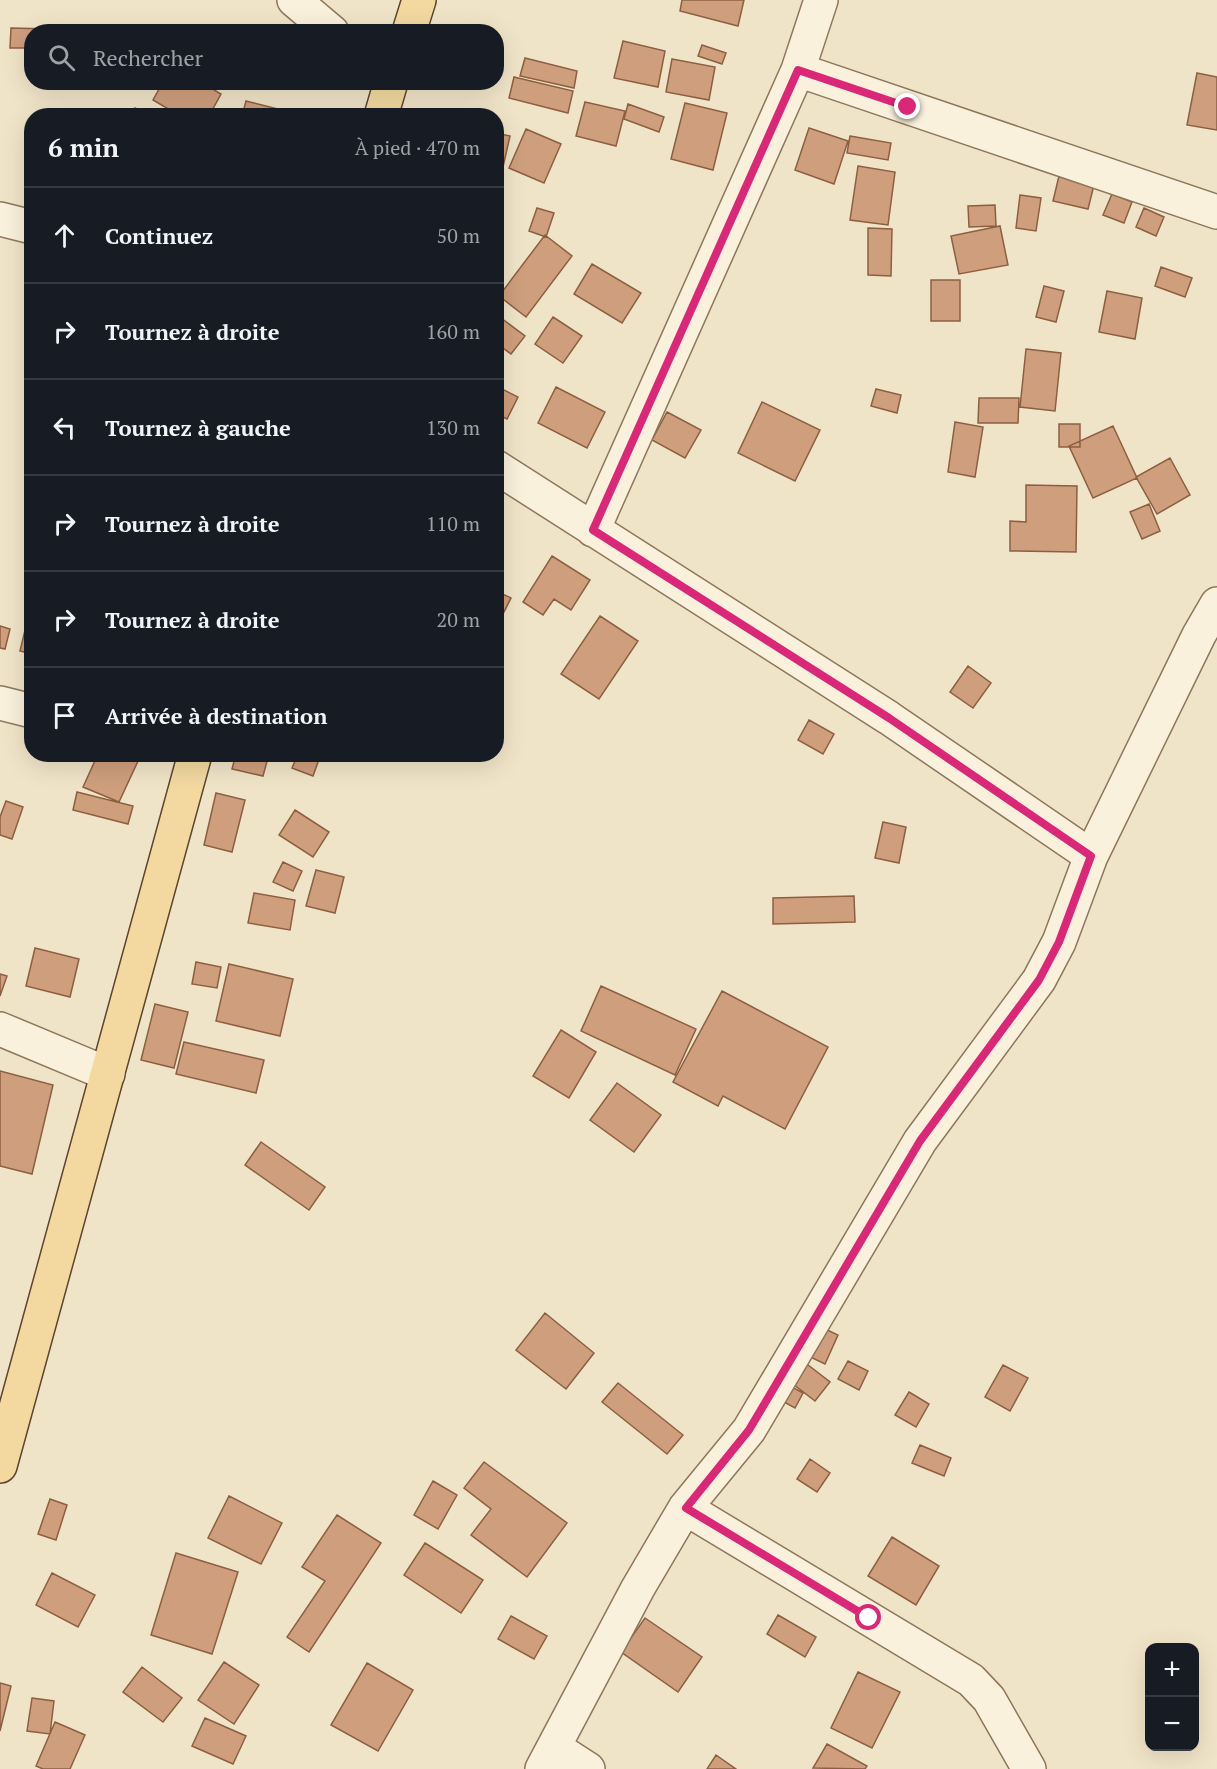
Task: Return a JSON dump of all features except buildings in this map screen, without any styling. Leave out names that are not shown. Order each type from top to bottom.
[{"type":"main road","points":[[412,24],[419,0]]},
{"type":"main road","points":[[383,108],[389,90]]},
{"type":"main road","points":[[0,1466],[193,762]]},
{"type":"street","points":[[294,0],[322,24]]},
{"type":"street","points":[[593,530],[798,70],[821,0]]},
{"type":"street","points":[[798,70],[1217,212]]},
{"type":"street","points":[[0,219],[24,225]]},
{"type":"street","points":[[504,472],[889,718],[1091,856]]},
{"type":"street","points":[[588,1769],[548,1758],[638,1588],[686,1508],[749,1430],[920,1141],[1039,980],[1059,942],[1091,856],[1199,635],[1217,604]]},
{"type":"street","points":[[0,703],[24,709]]},
{"type":"street","points":[[0,1029],[108,1074]]},
{"type":"street","points":[[686,1508],[971,1680],[990,1699],[1029,1769]]},
{"type":"route","points":[[869,1618],[686,1508],[749,1430],[920,1141],[1039,980],[1059,942],[1091,856],[889,718],[593,530],[798,70],[908,107]]}]
